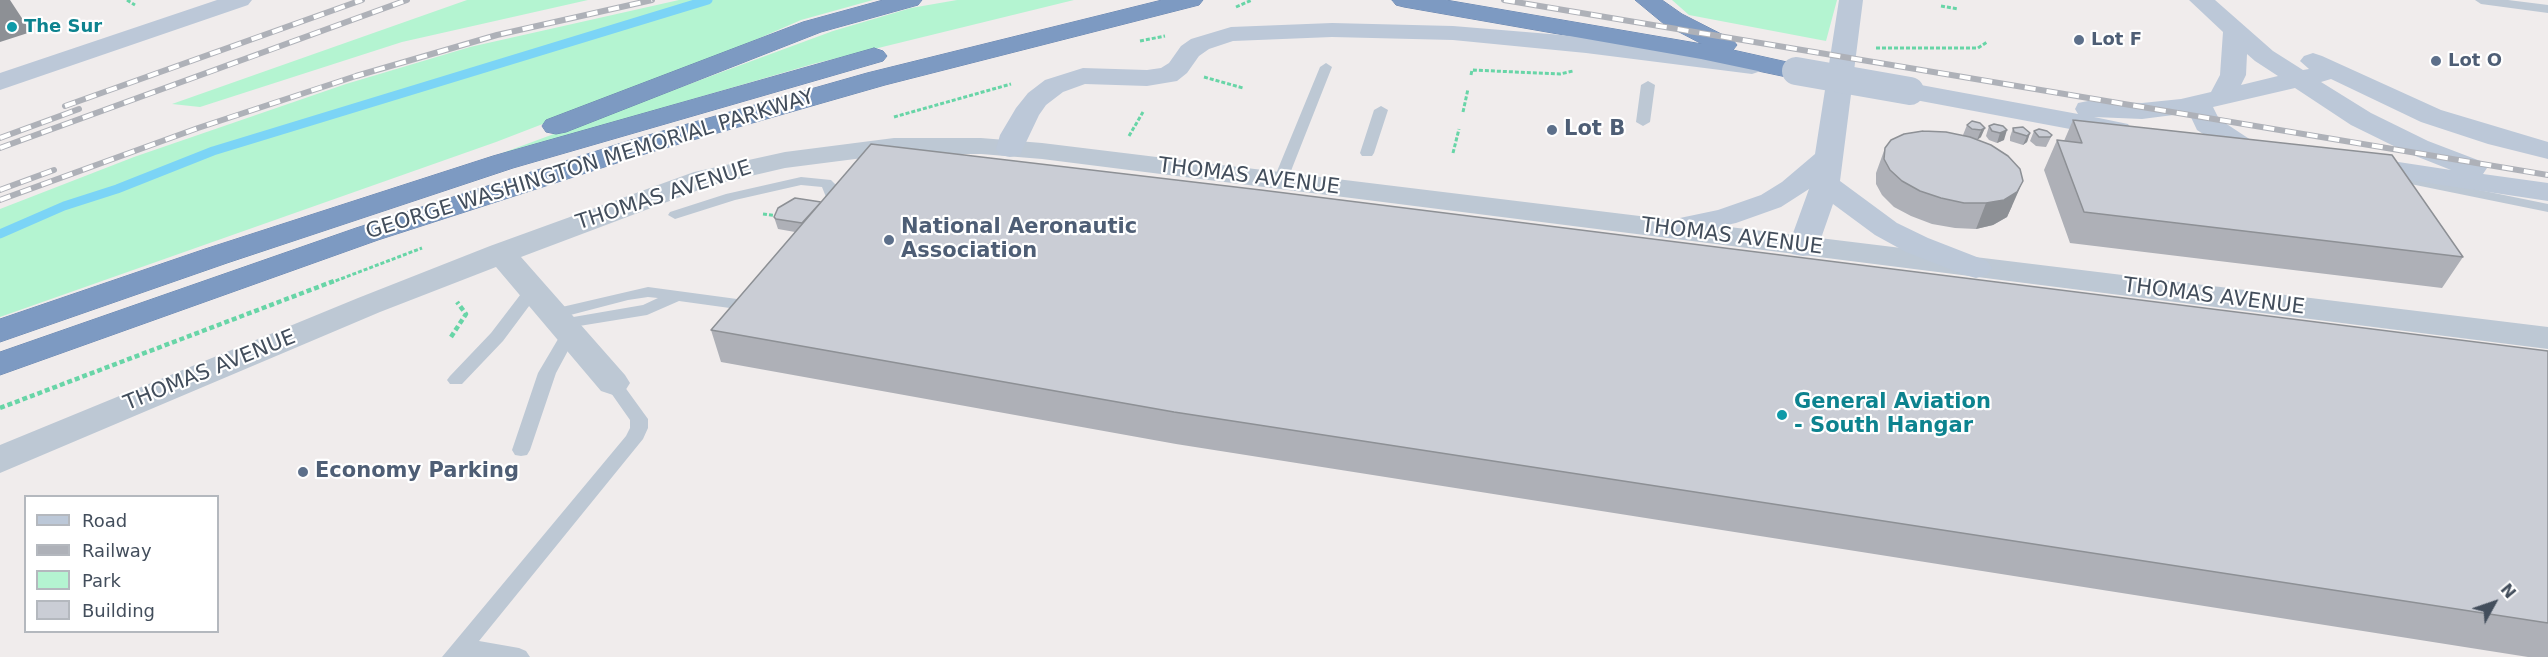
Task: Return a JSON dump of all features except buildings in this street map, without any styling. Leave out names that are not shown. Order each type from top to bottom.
[{"type":"highway","points":[[103,295],[255,230],[528,136],[812,27],[910,0]]},
{"type":"highway","name":"GEORGE WASHINGTON MEMORIAL PARKWAY","points":[[0,332],[320,221],[665,114],[924,43],[1100,0]]},
{"type":"highway","name":"GEORGE WASHINGTON MEMORIAL PARKWAY","points":[[0,364],[356,238],[640,146],[907,71],[1191,0]]},
{"type":"highway","points":[[1404,0],[1701,51],[1796,71]]},
{"type":"highway","points":[[1647,0],[1673,19],[1715,41],[1796,71]]},
{"type":"main road","points":[[0,68],[203,0]]},
{"type":"main road","points":[[0,82],[240,0]]},
{"type":"main road","points":[[1803,247],[1826,171],[1851,0]]},
{"type":"main road","points":[[2176,0],[2231,29]]},
{"type":"main road","points":[[2201,0],[2264,56],[2425,129],[2548,166]]},
{"type":"main road","points":[[2226,0],[2273,38],[2314,79],[2361,119],[2443,157],[2548,192]]},
{"type":"main road","points":[[2231,29],[2235,65],[2233,75],[2210,100],[2207,124],[2247,150]]},
{"type":"main road","points":[[1010,149],[1022,121],[1037,99],[1061,82],[1074,77],[1168,75],[1178,68],[1195,47],[1221,36],[1342,30],[1518,38],[1796,71],[2152,135]]},
{"type":"main road","points":[[1958,99],[2132,111],[2210,100],[2314,79],[2498,138],[2548,151]]},
{"type":"main road","points":[[2188,141],[2277,155]]},
{"type":"main road","points":[[2335,164],[2548,192]]},
{"type":"main road","points":[[1667,229],[1732,215],[1771,201],[1826,171]]},
{"type":"main road","points":[[1826,171],[1893,233],[1976,268]]},
{"type":"street","name":"THOMAS AVENUE","points":[[0,460],[358,309],[688,183],[785,159],[894,146],[1010,149],[2548,338]]},
{"type":"street","points":[[501,254],[613,383]]},
{"type":"lane","points":[[2481,0],[2548,9]]},
{"type":"lane","points":[[1280,181],[1326,67]]},
{"type":"lane","points":[[1643,122],[1648,84]]},
{"type":"lane","points":[[1367,153],[1381,110]]},
{"type":"lane","points":[[2335,164],[2548,208]]},
{"type":"lane","points":[[675,214],[731,197],[801,181],[826,183],[832,188],[831,194]]},
{"type":"lane","points":[[456,380],[497,337],[533,290]]},
{"type":"lane","points":[[521,450],[562,324],[628,295],[648,292],[736,304]]},
{"type":"lane","points":[[562,324],[647,310],[679,295]]},
{"type":"lane","points":[[457,651],[634,439],[639,428],[639,419],[613,383]]},
{"type":"lane","points":[[457,651],[519,657]]},
{"type":"path","points":[[127,0],[135,5]]},
{"type":"path","points":[[1941,6],[1958,9]]},
{"type":"path","points":[[1875,48],[1978,48],[1987,42]]},
{"type":"path","points":[[1178,68],[1243,88]]},
{"type":"path","points":[[1471,75],[1472,70]]},
{"type":"path","points":[[1463,112],[1468,89]]},
{"type":"path","points":[[1124,144],[1143,112]]},
{"type":"path","points":[[1453,153],[1459,129]]},
{"type":"path","points":[[759,213],[789,218]]},
{"type":"path","points":[[451,337],[466,314]]},
{"type":"green space","points":[[467,0],[588,0],[402,42],[200,107],[172,104]]},
{"type":"green space","points":[[679,0],[873,0],[801,20],[714,58],[496,142],[0,317],[0,209],[134,157],[346,84],[470,47]]},
{"type":"green space","points":[[957,0],[1074,0],[813,64],[478,162],[833,31],[911,8]]},
{"type":"green space","points":[[1672,0],[1837,0],[1826,41],[1689,15]]},
{"type":"waterway","points":[[0,234],[64,206],[117,189],[213,151],[708,0]]},
{"type":"railway","points":[[65,106],[362,0]]},
{"type":"railway","points":[[0,148],[407,0]]},
{"type":"railway","points":[[0,200],[198,128],[356,76],[497,35],[652,0]]},
{"type":"railway","points":[[1504,0],[2548,175]]},
{"type":"railway","points":[[0,138],[79,109]]},
{"type":"railway","points":[[0,190],[54,170]]},
{"type":"place","name":"The Sur","points":[[12,27]]},
{"type":"place","name":"Lot F","points":[[2079,40]]},
{"type":"place","name":"Lot O","points":[[2436,61]]},
{"type":"place","name":"Lot B","points":[[1552,130]]},
{"type":"place","name":"National Aeronautic Association","points":[[889,240]]},
{"type":"place","name":"General Aviation - South Hangar","points":[[1782,415]]},
{"type":"place","name":"Economy Parking","points":[[303,472]]}]
